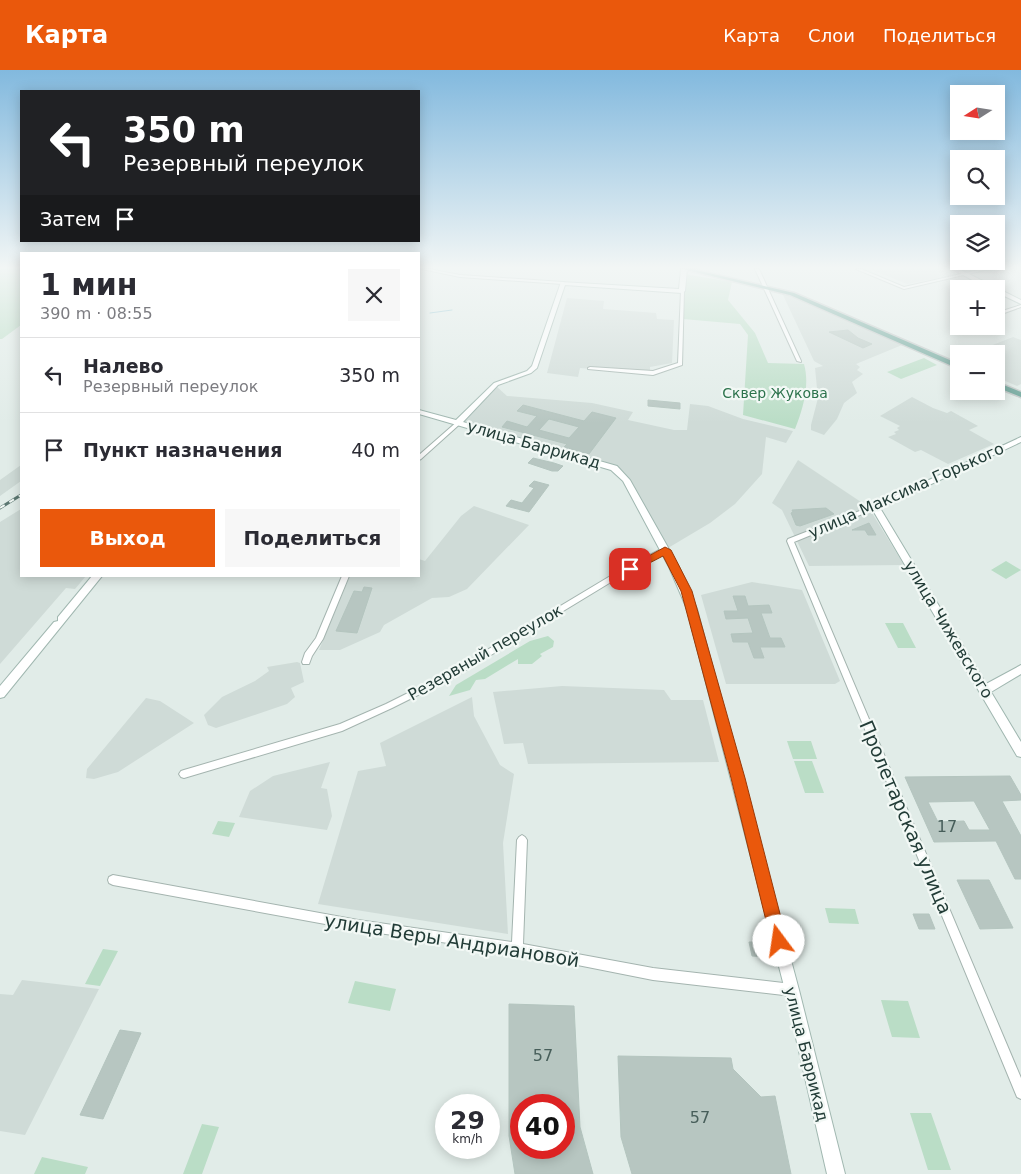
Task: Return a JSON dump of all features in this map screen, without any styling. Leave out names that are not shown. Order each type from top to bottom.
[{"type":"main road","points":[[854,321],[950,363]]},
{"type":"main road","points":[[1005,388],[1021,395]]},
{"type":"street","points":[[420,457],[459,422],[496,384],[529,372],[535,367],[550,321]]},
{"type":"street","points":[[590,368],[653,373],[680,364],[681,321]]},
{"type":"street","points":[[781,321],[799,361]]},
{"type":"street","name":"улица Баррикад","points":[[420,412],[614,468],[626,480],[665,550],[686,591],[692,609],[792,990],[836,1174]]},
{"type":"street","name":"улица Максима Горького","points":[[790,541],[875,507],[1021,440]]},
{"type":"street","name":"улица Чижевского","points":[[875,507],[1021,752]]},
{"type":"street","name":"Пролетарская улица","points":[[790,541],[1021,1093]]},
{"type":"street","name":"Резервный переулок","points":[[184,774],[342,727],[388,706],[455,673],[614,577],[665,550]]},
{"type":"street","points":[[0,694],[96,577]]},
{"type":"street","points":[[306,662],[308,655],[319,639],[346,577]]},
{"type":"street","points":[[985,690],[1021,669]]},
{"type":"street","points":[[517,948],[522,840]]},
{"type":"street","name":"улица Веры Андриановой","points":[[113,880],[358,925],[517,948],[653,974],[792,990]]},
{"type":"shaded area","points":[[561,321],[674,321],[672,363],[650,367],[650,374],[580,368],[578,377],[547,373]]},
{"type":"shaded area","points":[[795,321],[846,321],[902,345],[856,364],[860,367],[857,370],[863,374],[852,382],[857,393],[844,403],[837,419],[824,435],[811,430],[818,398],[815,368],[823,366],[814,361]]},
{"type":"shaded area","points":[[1013,337],[1021,340],[1021,384],[1017,386],[1005,381],[1005,345],[993,345]]},
{"type":"shaded area","points":[[496,386],[507,396],[592,403],[633,412],[628,420],[674,430],[687,430],[690,404],[708,406],[743,419],[793,431],[786,443],[766,437],[762,474],[735,504],[710,523],[668,548],[618,467],[598,459],[465,422]]},
{"type":"shaded area","points":[[912,397],[933,408],[947,413],[951,411],[978,426],[969,430],[994,444],[948,464],[921,450],[915,452],[888,437],[896,434],[894,432],[899,430],[897,428],[900,426],[880,416]]},
{"type":"shaded area","points":[[798,460],[864,504],[872,513],[904,565],[809,566],[782,510],[772,503]]},
{"type":"shaded area","points":[[20,466],[20,482],[0,496],[0,480]]},
{"type":"shaded area","points":[[474,506],[529,525],[467,589],[449,597],[432,598],[384,625],[380,632],[340,650],[319,650],[350,577],[420,577],[420,559],[425,561],[461,516]]},
{"type":"shaded area","points":[[20,510],[20,577],[85,577],[75,589],[66,588],[0,664],[0,522]]},
{"type":"shaded area","points":[[752,582],[802,590],[840,681],[835,684],[726,684],[701,595]]},
{"type":"shaded area","points":[[300,663],[304,682],[291,688],[295,697],[287,704],[216,728],[208,725],[204,715],[222,697],[255,681],[269,671],[267,667]]},
{"type":"shaded area","points":[[562,686],[664,690],[671,700],[703,700],[719,762],[528,764],[523,743],[504,744],[493,692]]},
{"type":"shaded area","points":[[472,697],[474,716],[500,765],[514,774],[503,843],[508,934],[318,904],[358,771],[386,766],[380,743]]},
{"type":"shaded area","points":[[146,698],[160,701],[194,723],[118,772],[94,779],[86,778],[87,769]]},
{"type":"shaded area","points":[[330,762],[321,788],[327,789],[332,816],[327,830],[239,817],[250,791],[273,776]]},
{"type":"shaded area","points":[[22,980],[99,989],[25,1135],[0,1131],[0,994],[13,995]]},
{"type":"green space","points":[[0,321],[20,321],[20,326],[0,339]]},
{"type":"green space","name":"Сквер Жукова","points":[[700,321],[745,321],[755,333],[768,363],[804,364],[806,372],[805,397],[795,429],[743,415],[748,335],[740,324]]},
{"type":"green space","points":[[924,358],[937,365],[901,379],[887,372]]},
{"type":"green space","points":[[1006,561],[1021,570],[1006,579],[991,570]]},
{"type":"green space","points":[[885,623],[903,623],[916,648],[898,648]]},
{"type":"green space","points":[[548,636],[554,641],[553,647],[540,654],[542,656],[532,664],[518,664],[518,659],[485,679],[476,680],[470,690],[449,696],[456,685],[530,641]]},
{"type":"green space","points":[[787,741],[811,741],[817,759],[793,759]]},
{"type":"green space","points":[[794,761],[812,761],[824,793],[805,793]]},
{"type":"green space","points":[[218,821],[235,823],[229,837],[212,834]]},
{"type":"green space","points":[[825,908],[855,909],[859,924],[829,923]]},
{"type":"green space","points":[[103,949],[118,951],[100,986],[85,984]]},
{"type":"green space","points":[[355,981],[396,989],[390,1011],[348,1003]]},
{"type":"green space","points":[[881,1000],[908,1001],[920,1038],[892,1037]]},
{"type":"green space","points":[[910,1113],[931,1113],[951,1170],[928,1170]]},
{"type":"green space","points":[[202,1124],[219,1127],[202,1174],[183,1174]]},
{"type":"green space","points":[[42,1157],[88,1167],[85,1174],[34,1174]]},
{"type":"building","points":[[848,330],[858,338],[872,344],[863,348],[829,332]]},
{"type":"building","points":[[648,400],[680,403],[680,409],[648,406]]},
{"type":"building","points":[[523,405],[584,421],[592,412],[616,418],[589,454],[564,447],[567,444],[502,427],[507,421],[527,427],[537,416],[517,411]],"holes":[[[549,419],[579,427],[569,438],[539,430]]]},
{"type":"building","points":[[533,458],[563,466],[558,471],[552,471],[528,463]]},
{"type":"building","points":[[534,481],[549,485],[529,512],[506,506],[511,500],[522,503],[534,488],[529,486]]},
{"type":"building","points":[[826,508],[834,514],[800,526],[796,525],[791,513],[793,512],[792,510]]},
{"type":"building","points":[[869,523],[876,535],[868,535],[865,530],[852,530]]},
{"type":"building","points":[[364,587],[372,588],[357,633],[336,631],[354,591],[362,592]]},
{"type":"building","points":[[733,596],[745,596],[748,606],[769,605],[772,613],[761,613],[770,638],[781,638],[785,647],[760,647],[764,658],[754,658],[748,642],[733,642],[731,634],[753,633],[748,618],[726,619],[724,611],[738,611]]},
{"type":"building","points":[[1010,776],[1021,795],[1021,800],[1002,801],[1021,836],[1021,879],[1015,879],[996,841],[934,842],[905,777]],"holes":[[[974,801],[990,830],[969,830],[964,821],[938,822],[928,802]]]},
{"type":"building","points":[[957,880],[989,880],[1013,928],[980,929]]},
{"type":"building","points":[[913,914],[929,914],[935,929],[919,929]]},
{"type":"building","points":[[749,942],[764,942],[767,957],[752,956]]},
{"type":"building","points":[[509,1004],[574,1006],[580,1127],[593,1174],[515,1174],[513,1159],[575,1159],[575,1094],[510,1094],[510,1142]]},
{"type":"building","points":[[120,1030],[141,1033],[103,1119],[80,1115]]},
{"type":"building","points":[[618,1056],[731,1058],[733,1069],[761,1097],[775,1096],[791,1174],[632,1174],[621,1137]]},
{"type":"railway","points":[[0,508],[20,496]]},
{"type":"route","points":[[630,569],[665,550],[686,591],[708,664],[779,941]]}]
